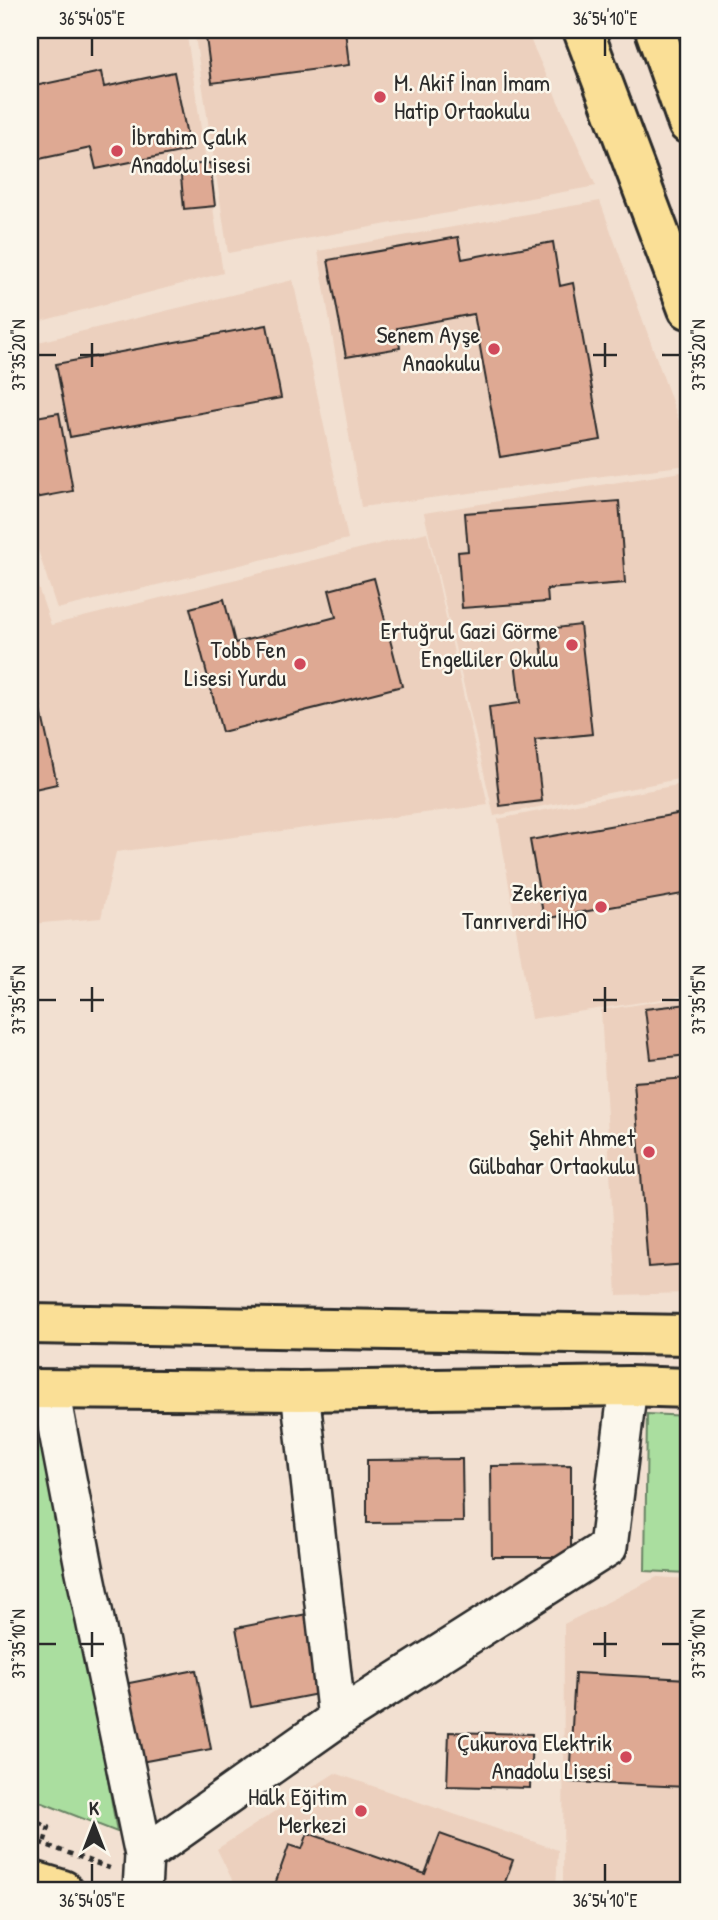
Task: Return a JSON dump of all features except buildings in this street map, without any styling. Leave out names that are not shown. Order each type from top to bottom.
[{"type":"main road","points":[[583,30],[688,309]]},
{"type":"main road","points":[[655,30],[688,124]]},
{"type":"main road","points":[[30,1324],[688,1335]]},
{"type":"main road","points":[[40,1390],[299,1391],[628,1386],[688,1388]]},
{"type":"main road","points":[[30,1880],[63,1890]]},
{"type":"street","points":[[40,1390],[84,1567],[143,1875],[337,1719],[608,1547],[628,1386]]},
{"type":"street","points":[[299,1391],[337,1719]]},
{"type":"path","points":[[30,1820],[49,1828],[43,1844]]},
{"type":"path","points":[[30,1839],[143,1875]]},
{"type":"shaded area","name":"İbrahim Çalık Anadolu Lisesi","points":[[30,30],[186,30],[223,273],[30,324]]},
{"type":"shaded area","name":"M. Akif İnan İmam Hatip Ortaokulu","points":[[194,30],[526,30],[596,186],[228,253]]},
{"type":"shaded area","name":"Senem Ayşe Anaokulu","points":[[600,201],[688,446],[688,465],[361,507],[318,251]]},
{"type":"shaded area","points":[[293,280],[348,539],[57,609],[35,541],[30,541],[30,344]]},
{"type":"shaded area","name":"Ertuğrul Gazi Görme Engelliler Okulu","points":[[688,471],[688,777],[494,816],[424,513]]},
{"type":"shaded area","points":[[427,532],[488,805],[116,852],[101,918],[30,924],[30,564],[51,625]]},
{"type":"shaded area","name":"Zekeriya Tanrıverdi İHO","points":[[688,783],[688,995],[531,1019],[498,819]]},
{"type":"shaded area","name":"Şehit Ahmet Gülbahar Ortaokulu","points":[[688,997],[688,1293],[617,1295],[601,1010]]},
{"type":"shaded area","name":"Çukurova Elektrik Anadolu Lisesi","points":[[657,1577],[688,1579],[688,1890],[563,1890],[564,1624]]},
{"type":"shaded area","name":"Halk Eğitim Merkezi","points":[[335,1773],[558,1850],[556,1890],[237,1890],[217,1849]]},
{"type":"green space","points":[[647,1414],[688,1416],[688,1573],[645,1571]]},
{"type":"green space","points":[[46,1421],[117,1832],[30,1798],[30,1423]]},
{"type":"place","name":"M. Akif İnan İmam Hatip Ortaokulu","points":[[380,97]]},
{"type":"place","name":"İbrahim Çalık Anadolu Lisesi","points":[[117,151]]},
{"type":"place","name":"Senem Ayşe Anaokulu","points":[[494,349]]},
{"type":"place","name":"Ertuğrul Gazi Görme Engelliler Okulu","points":[[572,645]]},
{"type":"place","name":"Tobb Fen Lisesi Yurdu","points":[[300,664]]},
{"type":"place","name":"Zekeriya Tanrıverdi İHO","points":[[601,907]]},
{"type":"place","name":"Şehit Ahmet Gülbahar Ortaokulu","points":[[649,1152]]},
{"type":"place","name":"Çukurova Elektrik Anadolu Lisesi","points":[[626,1757]]},
{"type":"place","name":"Halk Eğitim Merkezi","points":[[361,1811]]}]
